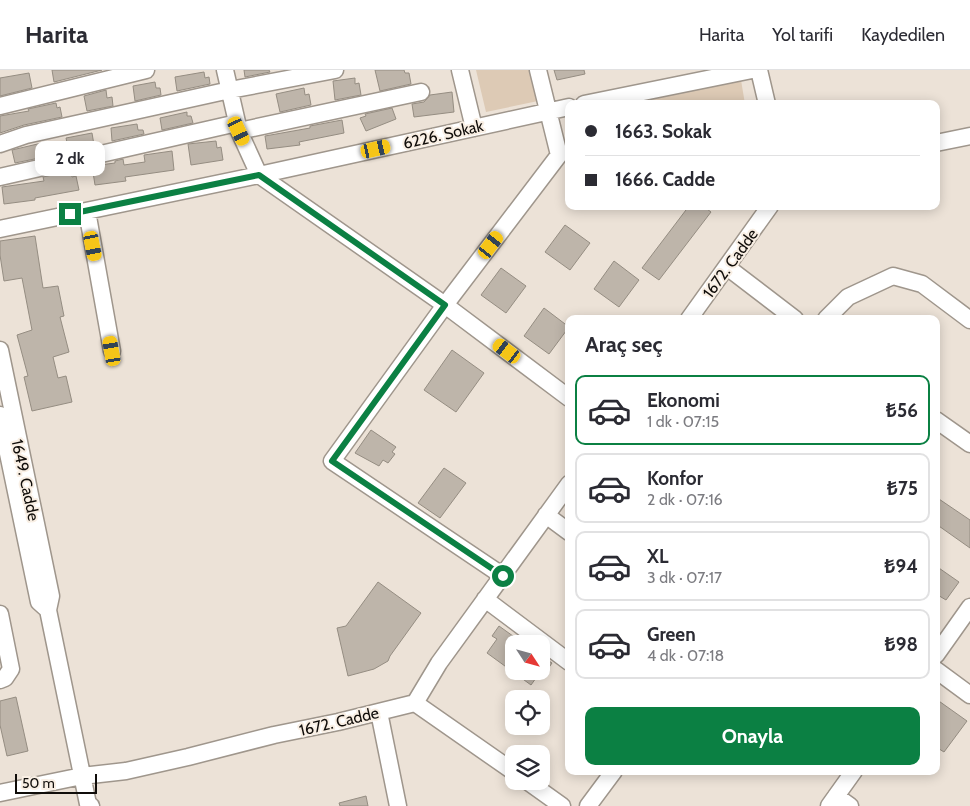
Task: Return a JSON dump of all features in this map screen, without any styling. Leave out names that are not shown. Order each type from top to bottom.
[{"type":"street","points":[[0,106],[146,70]]},
{"type":"street","points":[[225,70],[238,127],[259,175],[445,305],[565,395]]},
{"type":"street","points":[[0,144],[26,135],[230,90],[336,70]]},
{"type":"street","points":[[460,70],[474,128]]},
{"type":"street","points":[[503,576],[332,461],[445,305],[564,154],[548,111],[538,70]]},
{"type":"street","points":[[604,100],[752,70]]},
{"type":"street","points":[[759,70],[766,100]]},
{"type":"street","points":[[0,178],[238,127],[421,92]]},
{"type":"street","name":"6226. Sokak","points":[[0,229],[259,175],[565,108]]},
{"type":"street","points":[[940,142],[970,136]]},
{"type":"street","name":"1672. Cadde","points":[[692,315],[767,210]]},
{"type":"street","points":[[87,211],[112,351]]},
{"type":"street","points":[[727,267],[790,315]]},
{"type":"street","points":[[830,315],[848,297],[893,276],[922,284],[970,320]]},
{"type":"street","name":"1649. Cadde","points":[[0,350],[51,596],[48,610],[89,805]]},
{"type":"street","name":"1649. Cadde","points":[[0,415],[6,479],[39,602],[48,610]]},
{"type":"street","points":[[940,423],[970,444]]},
{"type":"street","points":[[505,766],[415,703],[439,662],[565,489]]},
{"type":"street","points":[[546,515],[565,529]]},
{"type":"street","points":[[485,599],[565,659]]},
{"type":"street","points":[[940,649],[970,607]]},
{"type":"street","points":[[0,614],[11,669],[5,678],[0,680]]},
{"type":"street","points":[[940,673],[970,695]]},
{"type":"street","name":"1672. Cadde","points":[[0,793],[82,776],[161,763],[415,703]]},
{"type":"street","points":[[379,712],[398,806]]},
{"type":"street","points":[[588,806],[611,775]]},
{"type":"street","points":[[850,806],[832,801],[851,775]]},
{"type":"street","points":[[540,790],[562,806]]},
{"type":"shaded area","points":[[476,70],[531,70],[538,101],[486,112]]},
{"type":"shaded area","points":[[741,80],[744,100],[635,100]]},
{"type":"building","points":[[52,70],[102,70],[54,82]]},
{"type":"building","points":[[244,70],[269,70],[270,72],[245,77]]},
{"type":"building","points":[[375,70],[404,70],[405,73],[409,73],[411,84],[380,91]]},
{"type":"building","points":[[554,70],[584,70],[585,74],[557,80]]},
{"type":"building","points":[[204,72],[205,78],[209,77],[210,84],[177,91],[175,77]]},
{"type":"building","points":[[29,73],[32,88],[0,96],[0,78]]},
{"type":"building","points":[[355,78],[355,84],[359,83],[361,95],[335,100],[333,81]]},
{"type":"building","points":[[155,82],[156,88],[160,88],[161,95],[135,101],[133,86]]},
{"type":"building","points":[[304,88],[305,95],[309,94],[311,105],[280,112],[276,94]]},
{"type":"building","points":[[106,90],[107,98],[112,97],[113,106],[87,111],[84,96]]},
{"type":"building","points":[[452,92],[454,112],[414,117],[412,104],[424,102],[430,95]]},
{"type":"building","points":[[56,103],[57,108],[60,107],[62,117],[24,125],[0,133],[0,116],[29,111],[28,109]]},
{"type":"building","points":[[392,108],[396,119],[366,131],[360,118],[366,116],[365,114]]},
{"type":"building","points":[[187,112],[187,116],[191,116],[193,123],[162,130],[160,118]]},
{"type":"building","points":[[342,120],[344,133],[299,142],[300,145],[267,149],[265,136]]},
{"type":"building","points":[[137,124],[138,130],[143,130],[144,134],[112,141],[111,128]]},
{"type":"building","points":[[92,133],[94,145],[69,151],[66,138]]},
{"type":"building","points":[[216,141],[217,148],[221,147],[223,160],[191,165],[188,144]]},
{"type":"building","points":[[46,142],[49,156],[15,163],[12,150]]},
{"type":"building","points":[[172,151],[174,170],[125,177],[126,181],[95,185],[92,166],[115,163],[115,161],[123,159],[124,165],[145,162],[144,155]]},
{"type":"building","points":[[71,171],[72,177],[76,176],[79,190],[35,198],[35,200],[4,204],[2,187],[44,181],[43,177]]},
{"type":"building","points":[[686,210],[708,210],[711,212],[659,280],[642,268]]},
{"type":"building","points":[[565,225],[590,243],[570,270],[545,252]]},
{"type":"building","points":[[35,236],[43,288],[58,286],[64,316],[60,317],[69,352],[53,357],[58,378],[66,376],[72,402],[32,411],[24,377],[28,376],[17,335],[32,330],[22,278],[4,281],[0,241]]},
{"type":"building","points":[[614,261],[639,280],[619,307],[594,289]]},
{"type":"building","points":[[501,268],[526,286],[506,313],[481,295]]},
{"type":"building","points":[[544,308],[565,324],[565,332],[549,354],[524,336]]},
{"type":"building","points":[[452,350],[484,373],[456,412],[424,390]]},
{"type":"building","points":[[371,430],[396,447],[392,452],[395,454],[388,463],[383,460],[379,466],[355,453]]},
{"type":"building","points":[[444,468],[466,483],[440,518],[418,503]]},
{"type":"building","points":[[940,500],[970,520],[970,548],[940,527]]},
{"type":"building","points":[[940,569],[959,582],[946,600],[940,596]]},
{"type":"building","points":[[378,582],[421,613],[388,661],[374,669],[348,676],[337,628],[346,626]]},
{"type":"building","points":[[499,626],[512,635],[505,635],[505,666],[487,653],[497,639],[492,636]]},
{"type":"building","points":[[524,680],[535,680],[531,685]]},
{"type":"building","points":[[16,697],[28,751],[7,756],[0,725],[0,701]]},
{"type":"building","points":[[940,702],[967,721],[944,752],[940,750]]},
{"type":"building","points":[[366,796],[368,806],[340,806],[339,803]]},
{"type":"route","points":[[70,214],[259,175],[445,305],[332,461],[503,576]]}]
